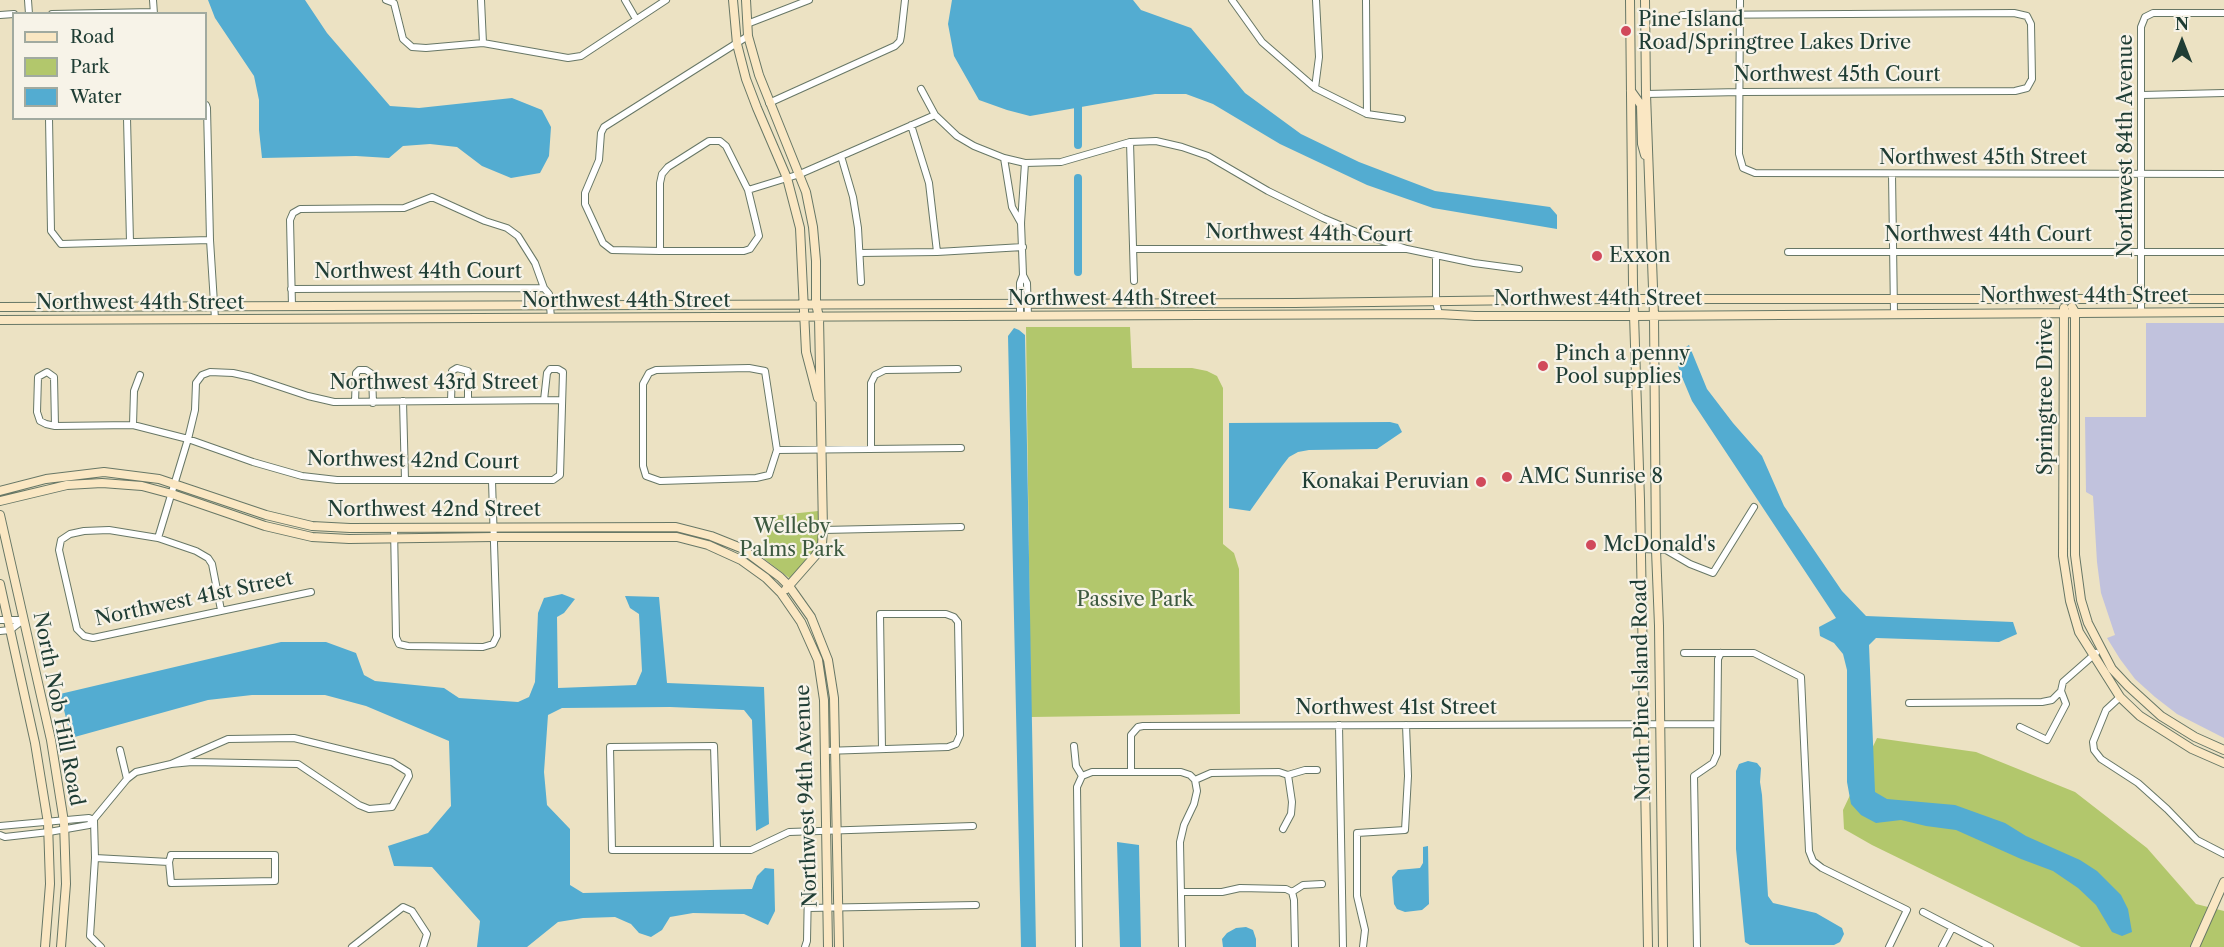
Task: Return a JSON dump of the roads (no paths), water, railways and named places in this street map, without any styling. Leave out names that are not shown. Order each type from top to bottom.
[{"type":"street","points":[[386,0],[394,3],[403,39],[412,47],[483,43],[568,58],[580,56],[666,0]]},
{"type":"street","points":[[481,0],[483,43]]},
{"type":"street","points":[[626,0],[636,19]]},
{"type":"street","points":[[733,0],[736,44],[757,108],[787,178],[800,228],[807,358],[820,404]]},
{"type":"street","points":[[746,0],[748,36],[769,103],[800,174],[813,227],[816,304],[819,317],[822,544],[815,556],[781,593]]},
{"type":"street","points":[[747,24],[809,0]]},
{"type":"street","points":[[769,103],[895,46],[900,41],[905,0]]},
{"type":"street","points":[[1232,0],[1262,42],[1315,88],[1367,114],[1402,119]]},
{"type":"street","points":[[1315,88],[1319,57],[1316,0]]},
{"type":"street","points":[[1366,0],[1367,114]]},
{"type":"street","name":"North Pine Island Road","points":[[1630,0],[1634,316],[1641,549],[1648,947]]},
{"type":"street","name":"North Pine Island Road","points":[[1645,0],[1654,316],[1663,947]]},
{"type":"street","points":[[1740,0],[1740,92]]},
{"type":"street","name":"Northwest 45th Court","points":[[1646,94],[2015,91],[2027,88],[2032,79],[2031,24],[2027,16],[2014,13],[1740,15]]},
{"type":"street","name":"Northwest 84th Avenue","points":[[2141,312],[2143,251],[2141,27],[2145,17],[2153,13],[2224,13]]},
{"type":"street","points":[[1682,15],[1740,15]]},
{"type":"street","points":[[660,251],[660,183],[662,174],[668,167],[709,141],[720,141],[726,146],[748,190],[759,236],[750,249],[744,251],[660,251],[612,250],[603,243],[585,204],[585,193],[600,160],[601,133],[604,127],[748,36]]},
{"type":"street","points":[[921,89],[934,115],[957,136],[974,146],[1004,158],[1025,163],[1061,162],[1130,142],[1156,141],[1208,156],[1268,191],[1323,218],[1361,234],[1407,249]]},
{"type":"street","points":[[1630,90],[1641,105],[1642,144],[1649,176]]},
{"type":"street","name":"Northwest 45th Street","points":[[1740,92],[1739,154],[1743,168],[1755,173],[2224,174]]},
{"type":"street","points":[[2142,95],[2224,93]]},
{"type":"street","points":[[748,190],[800,174],[934,115]]},
{"type":"street","points":[[49,120],[51,231],[61,244],[210,240]]},
{"type":"street","points":[[127,120],[130,242]]},
{"type":"street","points":[[206,120],[215,319]]},
{"type":"street","points":[[911,126],[929,183],[937,252]]},
{"type":"street","points":[[1130,142],[1134,281]]},
{"type":"street","points":[[841,156],[853,197],[858,228],[861,282]]},
{"type":"street","points":[[1004,158],[1012,207],[1021,223]]},
{"type":"street","points":[[1024,315],[1023,304],[1027,283],[1023,275],[1021,223],[1025,163]]},
{"type":"street","points":[[1893,174],[1894,313]]},
{"type":"street","points":[[292,306],[290,220],[293,213],[300,209],[404,208],[432,197],[484,221],[507,228],[518,236],[536,263],[544,288],[549,294],[551,318]]},
{"type":"street","points":[[860,252],[937,252],[1023,247]]},
{"type":"street","name":"Northwest 44th Court","points":[[1133,249],[1407,249],[1519,269]]},
{"type":"street","name":"Northwest 44th Court","points":[[1788,252],[2224,252]]},
{"type":"street","points":[[1436,255],[1436,302],[1439,314]]},
{"type":"street","name":"Northwest 44th Court","points":[[291,289],[544,288]]},
{"type":"street","name":"Northwest 44th Street","points":[[0,307],[1436,302],[1634,299],[2224,299]]},
{"type":"street","name":"Springtree Drive","points":[[2067,299],[2075,312],[2075,555],[2081,600],[2088,623],[2112,669],[2128,686],[2161,716],[2195,737],[2224,750]]},
{"type":"street","name":"Springtree Drive","points":[[2067,299],[2062,312],[2063,556],[2072,609],[2079,632],[2092,656],[2120,697],[2154,726],[2192,749],[2224,763]]},
{"type":"street","name":"Northwest 44th Street","points":[[0,320],[1024,315],[1654,316],[2224,312]]},
{"type":"street","points":[[451,401],[452,372],[457,368],[468,371],[468,400]]},
{"type":"street","points":[[749,368],[765,371],[777,450],[769,475],[756,478],[660,481],[646,476],[643,466],[643,384],[650,373],[656,370],[749,368]]},
{"type":"street","points":[[544,400],[545,383],[550,369],[558,369],[562,372],[562,400]]},
{"type":"street","points":[[871,449],[870,383],[875,375],[885,370],[958,369]]},
{"type":"street","points":[[355,402],[356,374],[358,370],[366,370],[372,374],[373,402]]},
{"type":"street","points":[[46,372],[54,377],[55,426],[40,421],[37,414],[38,377],[46,372]]},
{"type":"street","name":"Northwest 43rd Street","points":[[188,439],[195,410],[196,383],[202,375],[210,372],[233,373],[334,402],[562,400]]},
{"type":"street","points":[[133,425],[134,392],[140,375]]},
{"type":"street","name":"Northwest 42nd Court","points":[[55,426],[133,425],[188,439],[253,462],[302,476],[337,480],[553,480],[560,475],[562,400]]},
{"type":"street","points":[[403,401],[405,480]]},
{"type":"street","points":[[188,439],[158,538],[196,551],[208,558],[212,564],[221,610]]},
{"type":"street","points":[[777,450],[961,448]]},
{"type":"street","name":"Northwest 42nd Street","points":[[0,491],[46,479],[104,472],[139,476],[175,484],[266,515],[312,526],[677,537],[708,545],[741,560],[766,578],[781,593]]},
{"type":"street","points":[[394,527],[396,637],[399,644],[483,647],[493,644],[497,636],[492,481]]},
{"type":"street","name":"Northwest 42nd Street","points":[[0,501],[67,485],[102,483],[142,486],[265,526],[312,537],[349,539],[676,527],[711,536],[741,548],[789,586]]},
{"type":"street","points":[[1641,549],[1666,550],[1690,564],[1713,573],[1754,507]]},
{"type":"street","name":"North Nob Hill Road","points":[[0,515],[51,740],[64,826],[66,884],[61,947]]},
{"type":"street","points":[[823,530],[961,527]]},
{"type":"street","name":"Northwest 41st Street","points":[[158,538],[109,530],[84,531],[70,534],[61,540],[59,550],[77,629],[84,636],[93,638],[311,592]]},
{"type":"street","name":"North Nob Hill Road","points":[[0,584],[5,630],[35,743],[48,828],[50,884],[45,947]]},
{"type":"street","name":"Northwest 94th Avenue","points":[[789,586],[811,618],[828,660],[834,698],[839,947]]},
{"type":"street","name":"Northwest 94th Avenue","points":[[781,593],[801,621],[818,660],[824,700],[828,947]]},
{"type":"street","points":[[824,751],[948,747],[956,744],[960,735],[960,724],[958,622],[954,617],[946,614],[880,615],[882,749]]},
{"type":"street","points":[[4,620],[23,620]]},
{"type":"street","points":[[5,630],[23,620]]},
{"type":"street","points":[[1910,703],[2052,700],[2061,691],[2063,682],[2101,650]]},
{"type":"street","points":[[1684,653],[1754,653],[1801,676],[1809,851],[1813,861],[1822,868],[1907,910],[1889,947]]},
{"type":"street","points":[[1697,947],[1694,776],[1713,764],[1717,754],[1718,659],[1721,653]]},
{"type":"street","points":[[2020,728],[2047,740],[2066,704],[2061,691]]},
{"type":"street","points":[[2120,697],[2106,710],[2092,742],[2094,750],[2101,759],[2138,783],[2167,808],[2197,840],[2224,854]]},
{"type":"street","name":"Northwest 41st Street","points":[[1131,772],[1130,740],[1134,730],[1150,725],[1716,724]]},
{"type":"street","points":[[1339,725],[1343,947]]},
{"type":"street","points":[[1363,947],[1365,930],[1357,896],[1357,834],[1405,830],[1408,776],[1406,725]]},
{"type":"street","points":[[101,947],[90,936],[95,858],[94,820],[127,779],[136,772],[192,762],[298,764],[359,805],[369,809],[392,807],[409,776],[408,772],[392,762],[294,738],[228,739],[171,764]]},
{"type":"street","points":[[717,849],[714,746],[610,747],[612,850],[751,850],[789,831],[973,826]]},
{"type":"street","points":[[1074,746],[1076,766],[1082,776]]},
{"type":"street","points":[[120,750],[127,779]]},
{"type":"street","points":[[1195,780],[1211,772],[1279,772],[1288,775],[1305,770],[1317,770]]},
{"type":"street","points":[[1079,947],[1077,787],[1082,776],[1092,772],[1181,772],[1190,774],[1195,780],[1197,791],[1194,804],[1184,825],[1180,842],[1182,947]]},
{"type":"street","points":[[1283,829],[1291,814],[1292,802],[1288,775]]},
{"type":"street","points":[[0,835],[11,836],[64,826],[89,818],[94,820]]},
{"type":"street","points":[[0,826],[33,824],[48,828]]},
{"type":"street","points":[[10,826],[11,836]]},
{"type":"street","points":[[171,855],[275,855],[274,881],[171,883],[169,862],[171,855]]},
{"type":"street","points":[[95,858],[169,862]]},
{"type":"street","points":[[2195,947],[2224,882]]},
{"type":"street","points":[[1292,892],[1303,885],[1322,884]]},
{"type":"street","points":[[805,947],[808,887]]},
{"type":"street","points":[[1181,892],[1222,892],[1240,888],[1286,889],[1292,892],[1294,900],[1295,947]]},
{"type":"street","points":[[808,908],[976,905]]},
{"type":"street","points":[[352,947],[403,907],[412,911],[427,934],[423,947]]},
{"type":"street","points":[[1923,912],[1990,947]]},
{"type":"street","points":[[1942,947],[1952,928]]},
{"type":"water","points":[[208,0],[305,0],[327,33],[390,106],[419,108],[512,98],[542,110],[551,127],[549,156],[540,173],[511,178],[482,166],[457,147],[430,144],[403,146],[389,158],[356,156],[262,158],[259,100],[254,76],[215,18]]},
{"type":"water","points":[[952,0],[1133,0],[1141,10],[1191,28],[1245,93],[1301,134],[1359,162],[1435,191],[1550,207],[1557,215],[1557,229],[1433,208],[1367,185],[1280,144],[1213,104],[1186,94],[1155,94],[1030,116],[979,100],[954,56],[948,24]]},
{"type":"water","points":[[1014,328],[1025,335],[1036,947],[1021,947],[1008,336]]},
{"type":"water","points":[[1689,345],[1707,389],[1762,456],[1784,506],[1842,591],[1866,616],[2013,622],[2017,634],[1999,642],[1876,638],[1869,645],[1875,792],[1887,799],[1955,805],[2005,823],[2026,836],[2080,860],[2097,871],[2121,895],[2128,909],[2132,932],[2122,936],[2112,932],[2096,905],[2078,888],[2053,871],[1956,830],[1901,820],[1876,823],[1861,815],[1851,804],[1847,782],[1847,670],[1843,654],[1834,643],[1820,636],[1819,627],[1836,618],[1692,401],[1679,370],[1676,353]]},
{"type":"water","points":[[1390,422],[1398,424],[1402,432],[1377,449],[1298,452],[1289,457],[1250,511],[1229,508],[1229,423]]},
{"type":"water","points":[[562,594],[575,599],[564,613],[557,617],[558,688],[636,685],[642,671],[639,614],[630,608],[625,596],[659,597],[667,683],[764,687],[769,824],[756,831],[752,720],[744,710],[670,707],[562,708],[548,715],[544,772],[547,805],[570,829],[570,885],[583,893],[752,889],[757,876],[765,868],[774,869],[775,911],[768,925],[744,914],[693,913],[670,917],[662,930],[651,937],[639,933],[631,924],[615,917],[583,918],[558,922],[527,947],[477,947],[480,921],[432,867],[394,866],[388,846],[428,833],[451,806],[449,741],[366,706],[325,695],[252,695],[208,700],[71,738],[60,694],[281,642],[326,642],[356,653],[364,675],[375,681],[444,688],[459,698],[518,702],[529,697],[535,682],[538,613],[544,598]]},
{"type":"water","points":[[1748,761],[1757,763],[1761,768],[1768,896],[1773,903],[1816,913],[1842,928],[1844,934],[1840,942],[1834,945],[1750,945],[1745,942],[1736,849],[1736,771],[1739,764]]},
{"type":"water","points":[[1117,842],[1139,845],[1141,947],[1120,947]]},
{"type":"water","points":[[1428,846],[1429,904],[1422,910],[1405,912],[1397,909],[1394,904],[1392,877],[1398,870],[1420,868],[1423,863],[1423,847]]},
{"type":"water","points":[[1246,927],[1253,930],[1256,947],[1223,947],[1222,939],[1227,933],[1236,928]]},
{"type":"waterway","points":[[1078,106],[1078,145]]},
{"type":"waterway","points":[[1078,178],[1078,272]]},
{"type":"place","name":"Pine Island Road/Springtree Lakes Drive","points":[[1626,31]]},
{"type":"place","name":"Exxon","points":[[1597,256]]},
{"type":"place","name":"Pinch a penny Pool supplies","points":[[1543,366]]},
{"type":"place","name":"AMC Sunrise 8","points":[[1507,477]]},
{"type":"place","name":"Konakai Peruvian","points":[[1481,482]]},
{"type":"place","name":"McDonald's","points":[[1591,545]]},
{"type":"park label","name":"Welleby Palms Park","points":[[792,538]]},
{"type":"park label","name":"Passive Park","points":[[1135,600]]}]
